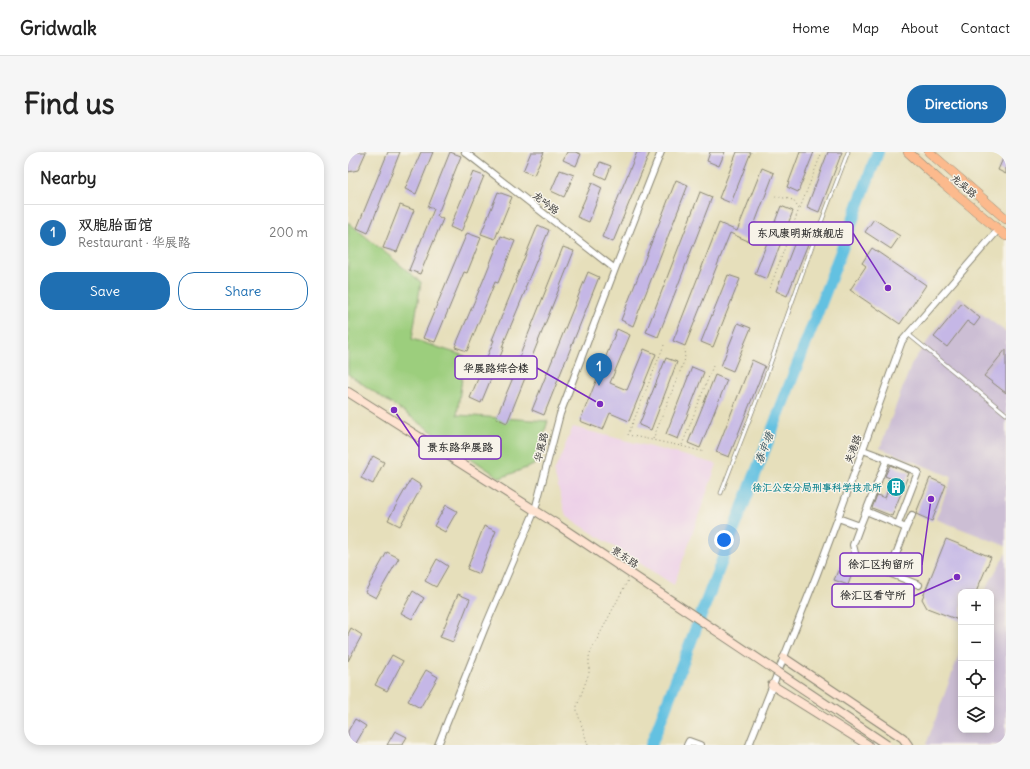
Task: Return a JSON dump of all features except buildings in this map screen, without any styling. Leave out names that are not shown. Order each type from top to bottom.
[{"type":"main road","name":"龙吴路","points":[[908,152],[1006,236]]},
{"type":"main road","name":"龙吴路","points":[[929,152],[1006,219]]},
{"type":"street","name":"龙吟路","points":[[465,152],[615,269]]},
{"type":"street","name":"华展路","points":[[438,745],[486,625],[535,510],[560,414],[661,152]]},
{"type":"street","name":"关港路","points":[[749,745],[838,518],[902,341],[998,230]]},
{"type":"street","name":"景东路","points":[[348,392],[558,525],[886,745]]},
{"type":"street","points":[[863,450],[918,472],[898,524]]},
{"type":"street","points":[[887,459],[853,545],[857,561],[919,585]]},
{"type":"street","points":[[866,511],[906,528]]},
{"type":"street","points":[[889,573],[912,516]]},
{"type":"street","points":[[838,518],[860,526]]},
{"type":"street","points":[[784,658],[902,738],[908,745]]},
{"type":"street","points":[[772,685],[868,745]]},
{"type":"street","points":[[687,745],[689,741],[700,745]]},
{"type":"lane","points":[[721,493],[763,384],[814,241],[848,152]]},
{"type":"lane","points":[[908,334],[1006,414]]},
{"type":"path","points":[[770,288],[822,152]]},
{"type":"path","points":[[775,196],[793,200],[799,209]]},
{"type":"path","points":[[664,345],[628,435],[705,452]]},
{"type":"path","points":[[652,440],[685,359],[684,349]]},
{"type":"path","points":[[681,446],[713,366]]},
{"type":"path","points":[[588,745],[577,711],[577,706],[589,673],[589,657],[631,574]]},
{"type":"shaded area","points":[[959,297],[1006,332],[1006,546],[936,519],[952,477],[880,448],[912,363]]},
{"type":"shaded area","points":[[573,427],[717,464],[674,585],[566,516],[554,472]]},
{"type":"shaded area","points":[[1006,553],[1006,745],[926,745],[958,657],[958,733],[994,733],[994,589],[986,589]]},
{"type":"green space","points":[[348,222],[421,282],[412,339],[465,356],[457,415],[548,421],[534,465],[500,478],[348,374]]},
{"type":"waterway","name":"春申塘","points":[[651,745],[878,152]]},
{"type":"place","name":"东风康明斯旗舰店","points":[[888,288]]},
{"type":"place","name":"双胞胎面馆","points":[[599,386]]},
{"type":"place","name":"华展路综合楼","points":[[600,404]]},
{"type":"place","name":"景东路华展路","points":[[394,410]]},
{"type":"place","name":"徐汇公安分局刑事科学技术所","points":[[896,487]]},
{"type":"place","name":"徐汇区拘留所","points":[[931,499]]},
{"type":"place","name":"徐汇区看守所","points":[[957,577]]}]
